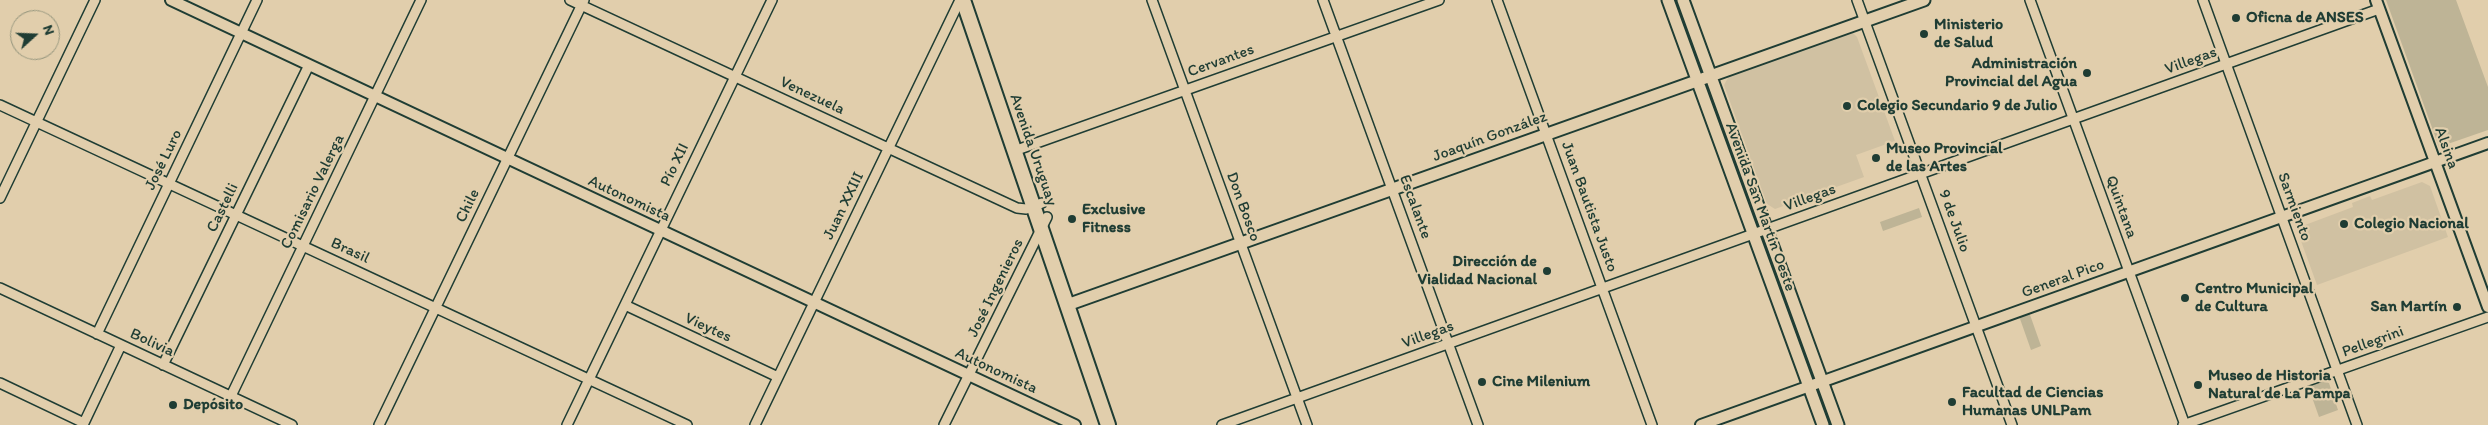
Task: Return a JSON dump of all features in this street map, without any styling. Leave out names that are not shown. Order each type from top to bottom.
[{"type":"main road","name":"Avenida Uruguay","points":[[962,0],[1019,149]]},
{"type":"main road","name":"Avenida Uruguay","points":[[973,0],[1019,149],[1071,303],[1108,425]]},
{"type":"main road","name":"Avenida San Martín Oeste","points":[[1668,0],[1823,425]]},
{"type":"main road","name":"Avenida San Martín Oeste","points":[[1683,0],[1838,425]]},
{"type":"main road","name":"Joaquín González","points":[[1071,303],[1924,0]]},
{"type":"main road","name":"Avenida Uruguay","points":[[1071,303],[1118,425]]},
{"type":"street","points":[[0,198],[95,0]]},
{"type":"street","name":"Autonomista","points":[[171,0],[1075,425]]},
{"type":"street","name":"José Luro","points":[[97,334],[258,0]]},
{"type":"street","name":"Comisario Valerga","points":[[231,396],[421,0]]},
{"type":"street","name":"Venezuela","points":[[570,0],[582,3],[735,77],[1017,208],[1024,209],[1038,205]]},
{"type":"street","name":"Pío XII","points":[[567,425],[771,0]]},
{"type":"street","name":"Juan XXIII","points":[[755,425],[962,0]]},
{"type":"street","name":"Don Bosco","points":[[1152,0],[1307,425]]},
{"type":"street","name":"Escalante","points":[[1323,0],[1478,425]]},
{"type":"street","name":"Cervantes","points":[[1019,149],[1439,0]]},
{"type":"street","name":"Juan Bautista Justo","points":[[1497,0],[1652,425]]},
{"type":"street","name":"9 de Julio","points":[[1858,0],[2012,425]]},
{"type":"street","name":"Quintana","points":[[2030,0],[2184,425]]},
{"type":"street","name":"Sarmiento","points":[[2203,0],[2357,425]]},
{"type":"street","name":"Chile","points":[[379,425],[582,3]]},
{"type":"street","name":"Villegas","points":[[1222,425],[2226,64],[2378,5]]},
{"type":"street","name":"Alsina","points":[[2378,5],[2488,307]]},
{"type":"street","name":"Castelli","points":[[164,365],[309,65]]},
{"type":"street","name":"Brasil","points":[[0,105],[687,425]]},
{"type":"street","name":"General Pico","points":[[1701,425],[2488,143]]},
{"type":"street","name":"José Ingenieros","points":[[944,425],[1044,223]]},
{"type":"street","name":"Bolivia","points":[[0,288],[292,425]]},
{"type":"street","name":"Vieytes","points":[[625,305],[778,377]]},
{"type":"street","name":"Pellegrini","points":[[2184,425],[2488,317]]},
{"type":"street","points":[[0,383],[83,424],[121,345]]},
{"type":"shaded area","points":[[2386,0],[2456,0],[2488,87],[2488,130],[2439,147]]},
{"type":"shaded area","points":[[1853,33],[1857,37],[1895,141],[1856,155],[1864,177],[1775,209],[1767,204],[1724,85],[1729,76]]},
{"type":"shaded area","points":[[2422,182],[2430,186],[2448,237],[2317,285],[2301,241],[2305,240],[2304,235],[2308,234],[2305,225],[2353,207],[2352,203],[2370,196],[2372,200]]},
{"type":"shaded area","points":[[1919,208],[1922,217],[1883,231],[1880,222]]},
{"type":"shaded area","points":[[2029,312],[2041,346],[2031,350],[2019,316]]},
{"type":"shaded area","points":[[2323,381],[2329,383],[2338,410],[2319,417],[2308,386]]},
{"type":"place","name":"Oficna de ANSES","points":[[2236,18]]},
{"type":"place","name":"Ministerio de Salud","points":[[1924,34]]},
{"type":"place","name":"Administración Provincial del Agua","points":[[2087,73]]},
{"type":"place","name":"Colegio Secundario 9 de Julio","points":[[1847,106]]},
{"type":"place","name":"Museo Provincial de las Artes","points":[[1876,158]]},
{"type":"place","name":"Exclusive Fitness","points":[[1072,219]]},
{"type":"place","name":"Colegio Nacional","points":[[2344,224]]},
{"type":"place","name":"Dirección de Vialidad Nacional","points":[[1547,271]]},
{"type":"place","name":"Centro Municipal de Cultura","points":[[2185,298]]},
{"type":"place","name":"San Martín","points":[[2457,307]]},
{"type":"place","name":"Cine Milenium","points":[[1482,382]]},
{"type":"place","name":"Museo de Historia Natural de La Pampa","points":[[2198,385]]},
{"type":"place","name":"Facultad de Ciencias Humanas UNLPam","points":[[1952,402]]},
{"type":"place","name":"Depósito","points":[[173,405]]}]
